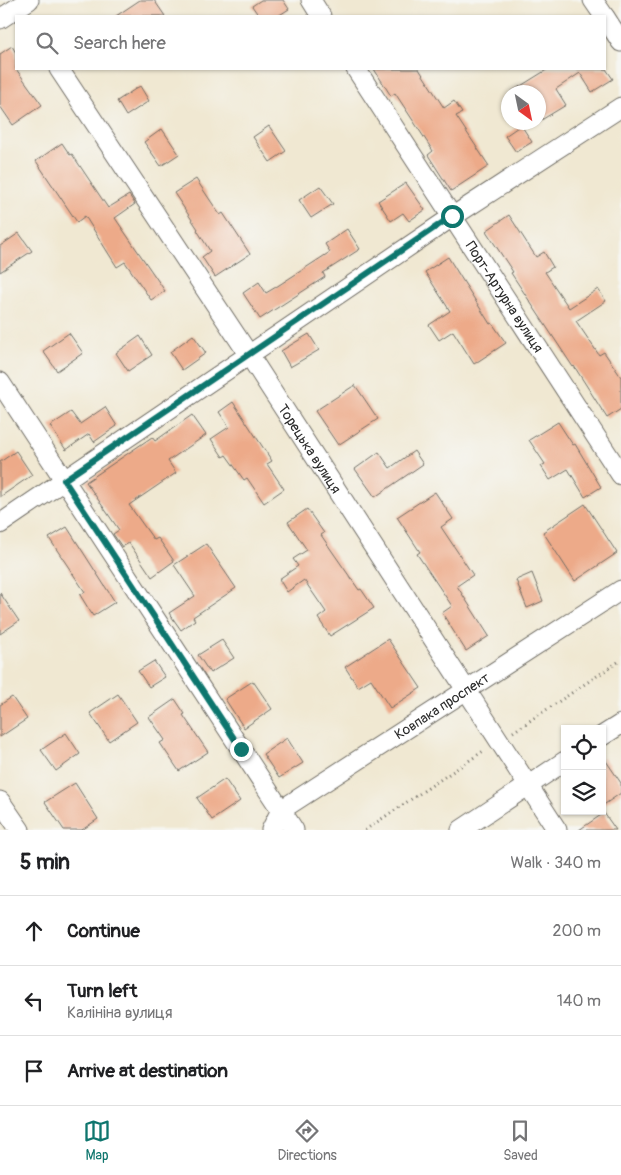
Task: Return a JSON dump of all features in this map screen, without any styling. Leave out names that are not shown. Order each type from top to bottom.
[{"type":"street","points":[[310,0],[320,15]]},
{"type":"street","points":[[593,0],[603,15]]},
{"type":"street","points":[[0,19],[21,6]]},
{"type":"street","points":[[606,20],[621,42]]},
{"type":"street","name":"Торецька вулиця","points":[[60,70],[249,355],[557,830]]},
{"type":"street","name":"Порт-Артурна вулиця","points":[[357,70],[621,475]]},
{"type":"street","points":[[0,524],[452,216],[621,107]]},
{"type":"street","points":[[0,382],[294,830]]},
{"type":"street","name":"Ковпака проспект","points":[[281,810],[621,590]]},
{"type":"street","points":[[606,733],[621,724]]},
{"type":"street","points":[[461,830],[561,764]]},
{"type":"street","points":[[0,801],[20,830]]},
{"type":"street","points":[[271,830],[281,810]]},
{"type":"building","points":[[140,0],[154,0],[164,15],[118,15]]},
{"type":"building","points":[[261,0],[283,0],[289,9],[280,15],[258,15],[252,6]]},
{"type":"building","points":[[12,46],[15,51],[15,70],[42,105],[13,125],[0,106],[0,54]]},
{"type":"building","points":[[606,69],[613,79],[592,92],[580,73],[556,89],[566,105],[546,117],[546,85],[522,85],[546,70]]},
{"type":"building","points":[[375,70],[420,70],[444,108],[454,101],[462,113],[456,116],[489,166],[451,191],[428,155],[433,151],[395,93],[391,96]]},
{"type":"building","points":[[140,86],[149,101],[126,116],[117,101]]},
{"type":"building","points":[[269,126],[286,151],[270,162],[253,137]]},
{"type":"building","points":[[162,129],[179,154],[161,166],[144,142]]},
{"type":"building","points":[[514,130],[524,130],[532,142],[516,152],[505,136]]},
{"type":"building","points":[[62,143],[70,155],[72,154],[108,208],[129,195],[135,204],[115,218],[165,291],[151,300],[125,262],[117,267],[85,216],[77,222],[36,161]]},
{"type":"building","points":[[196,179],[220,215],[223,213],[250,254],[215,277],[202,257],[210,251],[174,193]]},
{"type":"building","points":[[406,183],[425,210],[409,221],[403,213],[391,221],[378,201]]},
{"type":"building","points":[[320,186],[333,204],[311,218],[299,200]]},
{"type":"building","points":[[509,215],[536,257],[544,252],[553,267],[545,272],[569,308],[598,289],[606,301],[576,321],[599,355],[604,352],[621,377],[621,409],[607,418],[511,273],[513,272],[486,231]]},
{"type":"building","points":[[347,229],[360,249],[323,273],[325,277],[260,319],[243,293],[259,282],[266,293],[276,287],[330,252],[325,244]]},
{"type":"building","points":[[19,233],[32,251],[0,272],[0,246]]},
{"type":"building","points":[[448,257],[490,324],[492,323],[506,343],[474,364],[453,331],[439,340],[429,325],[450,311],[425,272]]},
{"type":"building","points":[[69,333],[83,353],[57,371],[43,351]]},
{"type":"building","points":[[309,334],[319,350],[290,367],[281,351]]},
{"type":"building","points":[[193,335],[206,353],[182,370],[170,352]]},
{"type":"building","points":[[140,336],[152,355],[128,371],[116,353]]},
{"type":"building","points":[[355,385],[378,419],[338,445],[315,411]]},
{"type":"building","points":[[233,402],[272,461],[267,464],[284,489],[264,503],[247,478],[244,480],[226,455],[223,457],[211,439],[229,427],[219,412]]},
{"type":"building","points":[[105,407],[117,426],[94,442],[89,434],[66,450],[50,426],[71,412],[80,424]]},
{"type":"building","points":[[192,415],[206,435],[168,461],[176,473],[129,505],[154,540],[158,538],[174,561],[152,577],[129,543],[122,547],[113,534],[119,530],[86,482],[152,437],[155,441]]},
{"type":"building","points":[[558,422],[573,445],[575,444],[601,487],[585,497],[568,469],[550,480],[541,466],[545,464],[529,440]]},
{"type":"building","points":[[16,451],[32,475],[0,497],[0,462]]},
{"type":"building","points":[[414,451],[423,464],[375,497],[355,469],[379,452],[390,468]]},
{"type":"building","points":[[435,492],[453,519],[441,527],[473,575],[457,586],[489,636],[466,651],[442,613],[452,606],[417,554],[420,552],[397,517]]},
{"type":"building","points":[[585,504],[617,553],[575,581],[543,532]]},
{"type":"building","points":[[307,509],[324,533],[321,535],[359,590],[361,589],[374,608],[330,636],[318,618],[326,612],[304,580],[287,592],[279,579],[298,566],[293,559],[307,550],[288,522]]},
{"type":"building","points":[[67,527],[115,602],[93,616],[80,595],[85,592],[49,538]]},
{"type":"building","points":[[206,544],[236,588],[193,617],[195,620],[181,630],[169,613],[195,596],[174,565]]},
{"type":"building","points":[[532,573],[543,601],[527,608],[516,580]]},
{"type":"building","points":[[0,593],[19,621],[0,634]]},
{"type":"building","points":[[388,639],[421,688],[390,708],[371,679],[358,687],[345,667]]},
{"type":"building","points":[[222,640],[234,658],[210,673],[198,655]]},
{"type":"building","points":[[154,661],[165,677],[149,687],[138,671]]},
{"type":"building","points":[[253,681],[272,709],[244,728],[225,699]]},
{"type":"building","points":[[118,694],[137,722],[109,741],[90,713]]},
{"type":"building","points":[[12,697],[27,719],[0,737],[0,705]]},
{"type":"building","points":[[175,699],[185,714],[183,715],[208,752],[179,771],[160,743],[165,740],[149,717]]},
{"type":"building","points":[[66,733],[80,754],[56,771],[41,750]]},
{"type":"building","points":[[287,738],[303,763],[279,778],[263,754]]},
{"type":"building","points":[[606,761],[621,783],[621,793],[606,803]]},
{"type":"building","points":[[225,779],[240,801],[212,820],[197,798]]},
{"type":"building","points":[[75,783],[98,819],[82,830],[64,830],[45,802]]},
{"type":"building","points":[[601,815],[605,815],[616,830],[579,830]]},
{"type":"route","points":[[241,749],[64,480],[452,216]]}]
